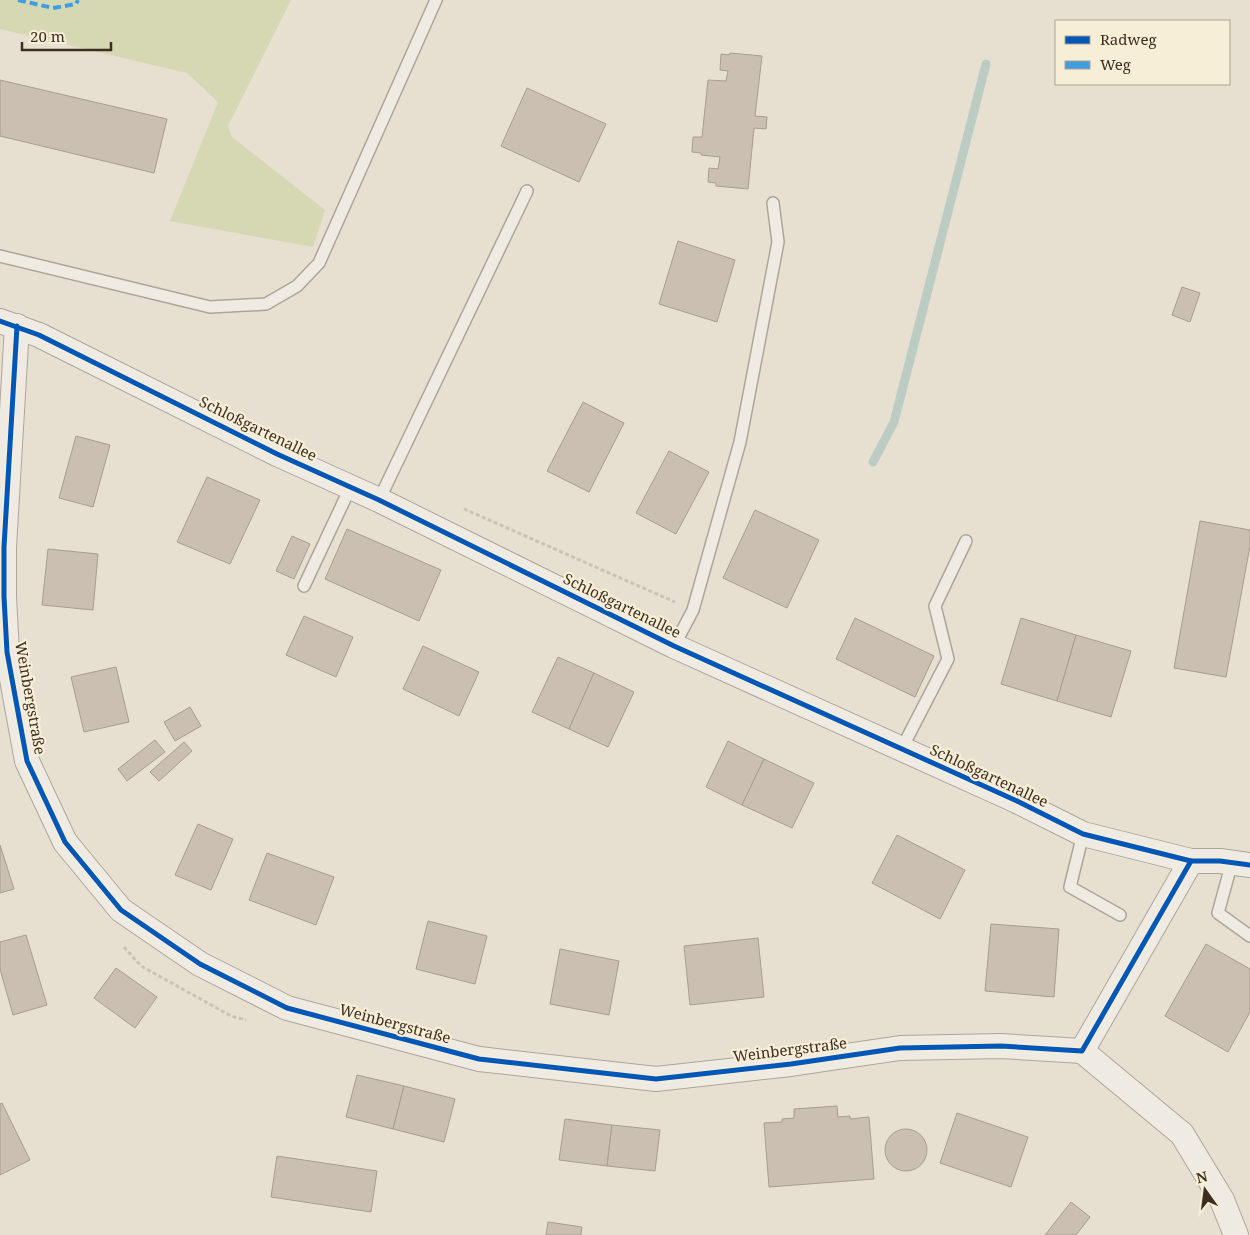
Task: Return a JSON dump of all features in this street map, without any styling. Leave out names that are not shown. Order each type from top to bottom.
[{"type":"street","name":"Schloßgartenallee","points":[[9,324],[39,335],[277,454],[351,486],[674,646],[1017,802],[1083,834],[1191,861],[1241,863]]},
{"type":"street","name":"Weinbergstraße","points":[[9,324],[4,597],[7,652],[27,761],[65,842],[121,910],[200,964],[287,1008],[479,1059],[656,1079],[791,1064],[900,1048],[1001,1046],[1082,1051]]},
{"type":"street","points":[[1191,861],[1082,1051],[1182,1134],[1222,1200],[1236,1235]]},
{"type":"lane","points":[[0,256],[210,307],[266,304],[297,286],[319,263],[436,0]]},
{"type":"lane","points":[[379,500],[527,191]]},
{"type":"lane","points":[[674,646],[693,610],[740,442],[778,242],[773,203]]},
{"type":"lane","points":[[304,586],[351,486]]},
{"type":"lane","points":[[901,750],[948,659],[935,606],[966,541]]},
{"type":"lane","points":[[1083,834],[1070,887],[1120,915]]},
{"type":"lane","points":[[1241,863],[1218,913],[1250,936]]},
{"type":"path","points":[[122,944],[141,966],[231,1016],[250,1021]]},
{"type":"green space","points":[[0,0],[291,0],[228,126],[232,137],[325,210],[313,247],[170,221],[218,102],[187,73],[0,29]]},
{"type":"building","points":[[730,53],[762,56],[755,116],[767,117],[766,129],[754,128],[748,189],[716,186],[716,183],[708,182],[709,168],[718,169],[720,157],[692,152],[693,137],[702,137],[708,80],[726,81],[728,71],[720,70],[721,54],[729,55]]},
{"type":"building","points":[[0,80],[167,119],[154,173],[0,136]]},
{"type":"building","points":[[527,88],[606,124],[579,182],[501,146]]},
{"type":"building","points":[[678,241],[735,260],[717,322],[659,304]]},
{"type":"building","points":[[1182,287],[1200,293],[1190,322],[1172,315]]},
{"type":"building","points":[[583,402],[624,423],[589,492],[547,471]]},
{"type":"building","points":[[76,436],[110,445],[93,507],[59,498]]},
{"type":"building","points":[[669,451],[709,472],[676,534],[636,513]]},
{"type":"building","points":[[207,477],[260,500],[230,564],[177,542]]},
{"type":"building","points":[[755,510],[819,540],[787,608],[723,578]]},
{"type":"building","points":[[1200,521],[1250,530],[1250,546],[1226,677],[1174,668]]},
{"type":"building","points":[[347,529],[441,570],[419,621],[325,579]]},
{"type":"building","points":[[292,536],[310,544],[294,579],[276,571]]},
{"type":"building","points":[[48,549],[98,554],[93,610],[42,605]]},
{"type":"building","points":[[304,616],[353,637],[336,677],[286,655]]},
{"type":"building","points":[[855,618],[934,656],[915,697],[836,659]]},
{"type":"building","points":[[1021,618],[1076,635],[1057,701],[1001,684]]},
{"type":"building","points":[[1076,635],[1131,651],[1111,717],[1057,701]]},
{"type":"building","points":[[423,646],[479,672],[459,716],[403,689]]},
{"type":"building","points":[[558,657],[594,673],[569,729],[532,712]]},
{"type":"building","points":[[116,667],[129,722],[84,732],[71,677]]},
{"type":"building","points":[[594,673],[634,692],[608,747],[569,729]]},
{"type":"building","points":[[190,707],[201,726],[175,741],[164,722]]},
{"type":"building","points":[[155,740],[165,752],[127,781],[118,769]]},
{"type":"building","points":[[728,741],[764,759],[742,805],[706,787]]},
{"type":"building","points":[[184,742],[192,751],[159,781],[150,772]]},
{"type":"building","points":[[764,759],[814,783],[792,828],[742,805]]},
{"type":"building","points":[[198,824],[233,839],[211,890],[175,875]]},
{"type":"building","points":[[897,835],[965,870],[940,919],[872,883]]},
{"type":"building","points":[[0,845],[14,889],[0,893]]},
{"type":"building","points":[[267,853],[334,877],[316,925],[249,900]]},
{"type":"building","points":[[428,921],[487,936],[475,984],[416,969]]},
{"type":"building","points":[[991,924],[1059,929],[1054,997],[985,991]]},
{"type":"building","points":[[26,935],[47,1005],[13,1015],[0,969],[0,942]]},
{"type":"building","points":[[758,938],[764,997],[690,1005],[684,946]]},
{"type":"building","points":[[1206,944],[1250,969],[1250,1012],[1228,1052],[1165,1016]]},
{"type":"building","points":[[560,949],[619,961],[609,1015],[550,1004]]},
{"type":"building","points":[[116,968],[157,997],[135,1028],[94,998]]},
{"type":"building","points":[[357,1075],[404,1086],[393,1129],[346,1117]]},
{"type":"building","points":[[404,1086],[455,1099],[444,1142],[393,1129]]},
{"type":"building","points":[[2,1103],[30,1160],[0,1175],[0,1104]]},
{"type":"building","points":[[837,1106],[838,1117],[850,1116],[850,1119],[869,1117],[874,1179],[769,1187],[764,1123],[782,1122],[782,1119],[794,1118],[794,1109]]},
{"type":"building","points":[[957,1113],[1028,1137],[1011,1187],[940,1163]]},
{"type":"building","points":[[565,1119],[612,1125],[607,1166],[559,1160]]},
{"type":"building","points":[[612,1125],[660,1130],[655,1171],[607,1166]]},
{"type":"building","points":[[906,1129],[921,1135],[927,1150],[921,1165],[906,1171],[891,1165],[885,1150],[891,1135]]},
{"type":"building","points":[[277,1156],[377,1171],[371,1212],[271,1197]]},
{"type":"building","points":[[1071,1202],[1090,1217],[1076,1235],[1045,1235]]},
{"type":"building","points":[[548,1222],[582,1227],[581,1235],[546,1235]]},
{"type":"waterway","points":[[873,462],[894,422],[986,64]]},
{"type":"marked path","points":[[18,0],[53,8],[76,4],[78,0]]},
{"type":"cycle path","points":[[0,321],[39,335],[277,454],[379,500],[674,646],[1017,801],[1083,834],[1191,861],[1220,861],[1250,865]]},
{"type":"cycle path","points":[[17,326],[4,547],[4,597],[7,652],[27,761],[65,842],[121,910],[200,964],[287,1008],[479,1059],[656,1079],[791,1064],[900,1048],[1001,1046],[1082,1051],[1191,861]]}]
